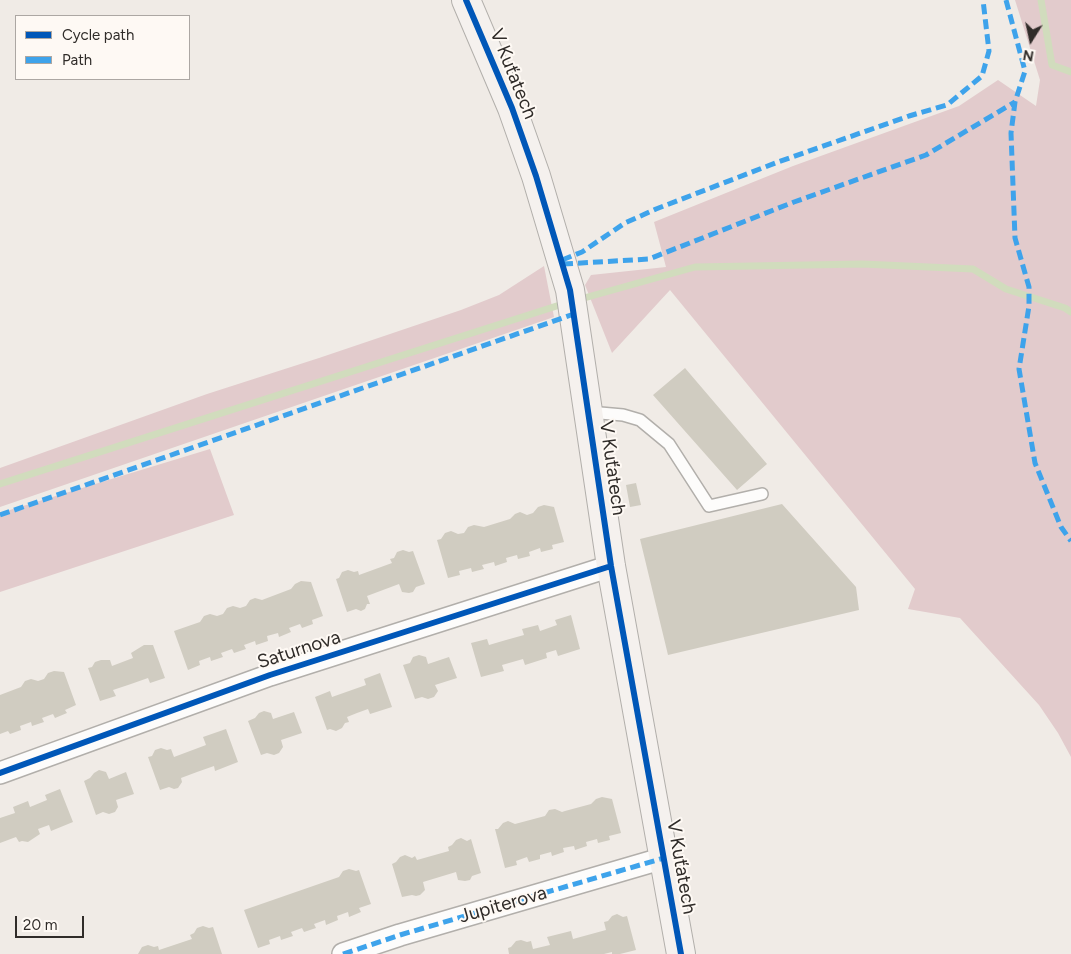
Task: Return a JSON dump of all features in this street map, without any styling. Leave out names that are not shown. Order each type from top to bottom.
[{"type":"street","name":"V Kuťatech","points":[[466,0],[508,99],[533,167],[559,248],[572,302],[611,566],[682,954]]},
{"type":"street","name":"Saturnova","points":[[0,774],[270,675],[611,566]]},
{"type":"street","name":"Jupiterova","points":[[343,954],[400,935],[664,858]]},
{"type":"lane","points":[[589,412],[640,420],[669,444],[709,506],[762,494]]},
{"type":"shaded area","points":[[1015,0],[1071,0],[1071,757],[1058,733],[1039,705],[960,618],[908,609],[915,589],[670,290],[612,353],[585,285],[591,275],[666,267],[654,222],[793,166],[959,106],[998,80],[1036,106],[1040,80]]},
{"type":"shaded area","points":[[544,266],[554,317],[0,507],[0,468],[207,394],[461,310],[499,295]]},
{"type":"shaded area","points":[[210,449],[234,515],[0,592],[0,513]]},
{"type":"building","points":[[685,368],[767,464],[737,490],[653,395]]},
{"type":"building","points":[[636,483],[641,505],[630,507],[626,485]]},
{"type":"building","points":[[782,504],[856,587],[859,610],[668,655],[640,539]]},
{"type":"building","points":[[544,505],[554,507],[564,542],[552,545],[553,549],[541,552],[540,548],[529,552],[530,556],[518,559],[517,555],[506,558],[507,562],[495,566],[494,562],[482,565],[484,569],[472,572],[471,568],[459,571],[460,575],[448,578],[437,540],[441,539],[445,533],[451,531],[458,534],[464,533],[468,527],[474,525],[484,527],[510,519],[520,512],[527,515]]},
{"type":"building","points":[[403,550],[413,551],[425,584],[416,587],[413,592],[409,593],[402,592],[399,584],[367,596],[370,604],[367,604],[365,609],[347,612],[336,579],[339,578],[342,572],[348,570],[358,571],[359,575],[392,563],[390,559],[394,558],[397,552]]},
{"type":"building","points":[[301,581],[311,582],[323,616],[312,620],[313,624],[302,628],[300,624],[289,628],[291,632],[279,637],[278,633],[267,636],[268,641],[256,645],[255,641],[244,645],[246,649],[234,653],[232,649],[221,653],[223,657],[211,661],[210,657],[199,661],[200,665],[188,670],[174,631],[200,622],[204,616],[210,614],[217,616],[223,614],[227,608],[233,606],[240,608],[246,606],[250,600],[255,598],[262,600],[291,589]]},
{"type":"building","points":[[571,615],[580,649],[558,656],[556,650],[546,653],[547,658],[525,665],[523,659],[502,665],[504,671],[481,677],[471,643],[487,639],[489,645],[524,635],[522,629],[538,625],[540,631],[557,625],[555,620]]},
{"type":"building","points":[[144,645],[153,645],[165,678],[150,683],[148,678],[113,690],[116,696],[100,701],[88,668],[101,660],[110,660],[112,666],[133,658],[131,653]]},
{"type":"building","points":[[419,655],[426,657],[428,664],[449,657],[457,678],[435,685],[438,691],[434,697],[428,699],[422,697],[415,699],[403,665],[410,663],[413,657]]},
{"type":"building","points":[[54,671],[64,672],[76,705],[65,710],[67,713],[55,718],[53,714],[42,718],[44,722],[32,726],[31,722],[20,726],[21,730],[10,734],[8,731],[0,734],[0,695],[21,687],[25,681],[44,679],[48,673]]},
{"type":"building","points":[[380,673],[392,707],[370,714],[368,709],[347,717],[349,722],[345,723],[342,728],[336,731],[327,730],[315,697],[330,691],[332,697],[366,685],[364,679]]},
{"type":"building","points":[[264,711],[271,713],[273,719],[294,712],[302,733],[281,740],[283,747],[279,753],[274,755],[267,753],[261,755],[248,721]]},
{"type":"building","points":[[226,729],[238,762],[215,771],[214,766],[197,772],[181,778],[182,782],[178,788],[169,787],[160,790],[148,757],[152,756],[155,750],[161,748],[171,749],[174,757],[206,745],[203,737]]},
{"type":"building","points":[[99,770],[106,772],[109,779],[126,772],[134,794],[116,800],[118,807],[115,812],[109,814],[103,812],[96,815],[84,781]]},
{"type":"building","points":[[60,789],[73,822],[51,831],[49,825],[38,829],[40,834],[28,842],[19,842],[16,837],[0,843],[0,818],[15,813],[13,807],[28,801],[30,807],[47,800],[45,795]]},
{"type":"building","points":[[602,797],[612,799],[621,833],[609,836],[610,840],[598,843],[597,839],[586,842],[587,846],[575,850],[574,846],[563,848],[564,852],[552,856],[551,852],[540,855],[540,859],[529,862],[527,857],[516,861],[517,865],[505,868],[495,829],[498,829],[503,823],[508,821],[515,824],[545,816],[549,810],[555,809],[562,812],[591,804],[596,799]]},
{"type":"building","points":[[461,838],[467,841],[471,839],[481,873],[465,881],[458,880],[456,872],[423,882],[425,890],[420,895],[402,897],[392,864],[405,855],[412,858],[415,856],[417,860],[449,851],[448,847]]},
{"type":"building","points":[[349,869],[359,870],[371,904],[359,908],[361,912],[349,917],[348,912],[337,916],[338,920],[326,925],[325,920],[314,924],[316,928],[304,932],[302,928],[291,932],[293,936],[281,940],[280,936],[269,940],[270,944],[258,948],[244,910],[339,877],[343,871]]},
{"type":"building","points":[[617,914],[623,917],[627,916],[636,950],[620,954],[612,954],[612,952],[604,954],[509,954],[508,948],[516,941],[531,941],[533,949],[550,945],[547,937],[571,931],[573,939],[606,930],[604,922]]},
{"type":"building","points":[[203,926],[213,927],[222,954],[138,954],[142,947],[148,945],[158,946],[159,950],[192,939],[190,935],[197,928]]},
{"type":"waterway","points":[[1041,0],[1052,65],[1071,72]]},
{"type":"waterway","points":[[577,300],[695,267],[862,264],[973,269],[1006,289],[1065,308],[1071,312]]},
{"type":"waterway","points":[[0,484],[566,303]]},
{"type":"marked path","points":[[562,260],[582,252],[625,223],[656,209],[778,162],[909,116],[947,105],[982,76],[989,51],[983,0]]},
{"type":"marked path","points":[[1006,0],[1025,71],[1015,102],[1011,133],[1015,238],[1029,287],[1029,306],[1019,369],[1035,463],[1061,527],[1071,541]]},
{"type":"marked path","points":[[563,264],[649,259],[794,202],[926,155],[1015,102]]},
{"type":"marked path","points":[[0,515],[574,314]]},
{"type":"marked path","points":[[343,954],[400,935],[664,858]]},
{"type":"cycle path","points":[[466,0],[512,108],[536,176],[570,290],[611,566],[681,954]]},
{"type":"cycle path","points":[[0,773],[270,675],[611,566]]}]
